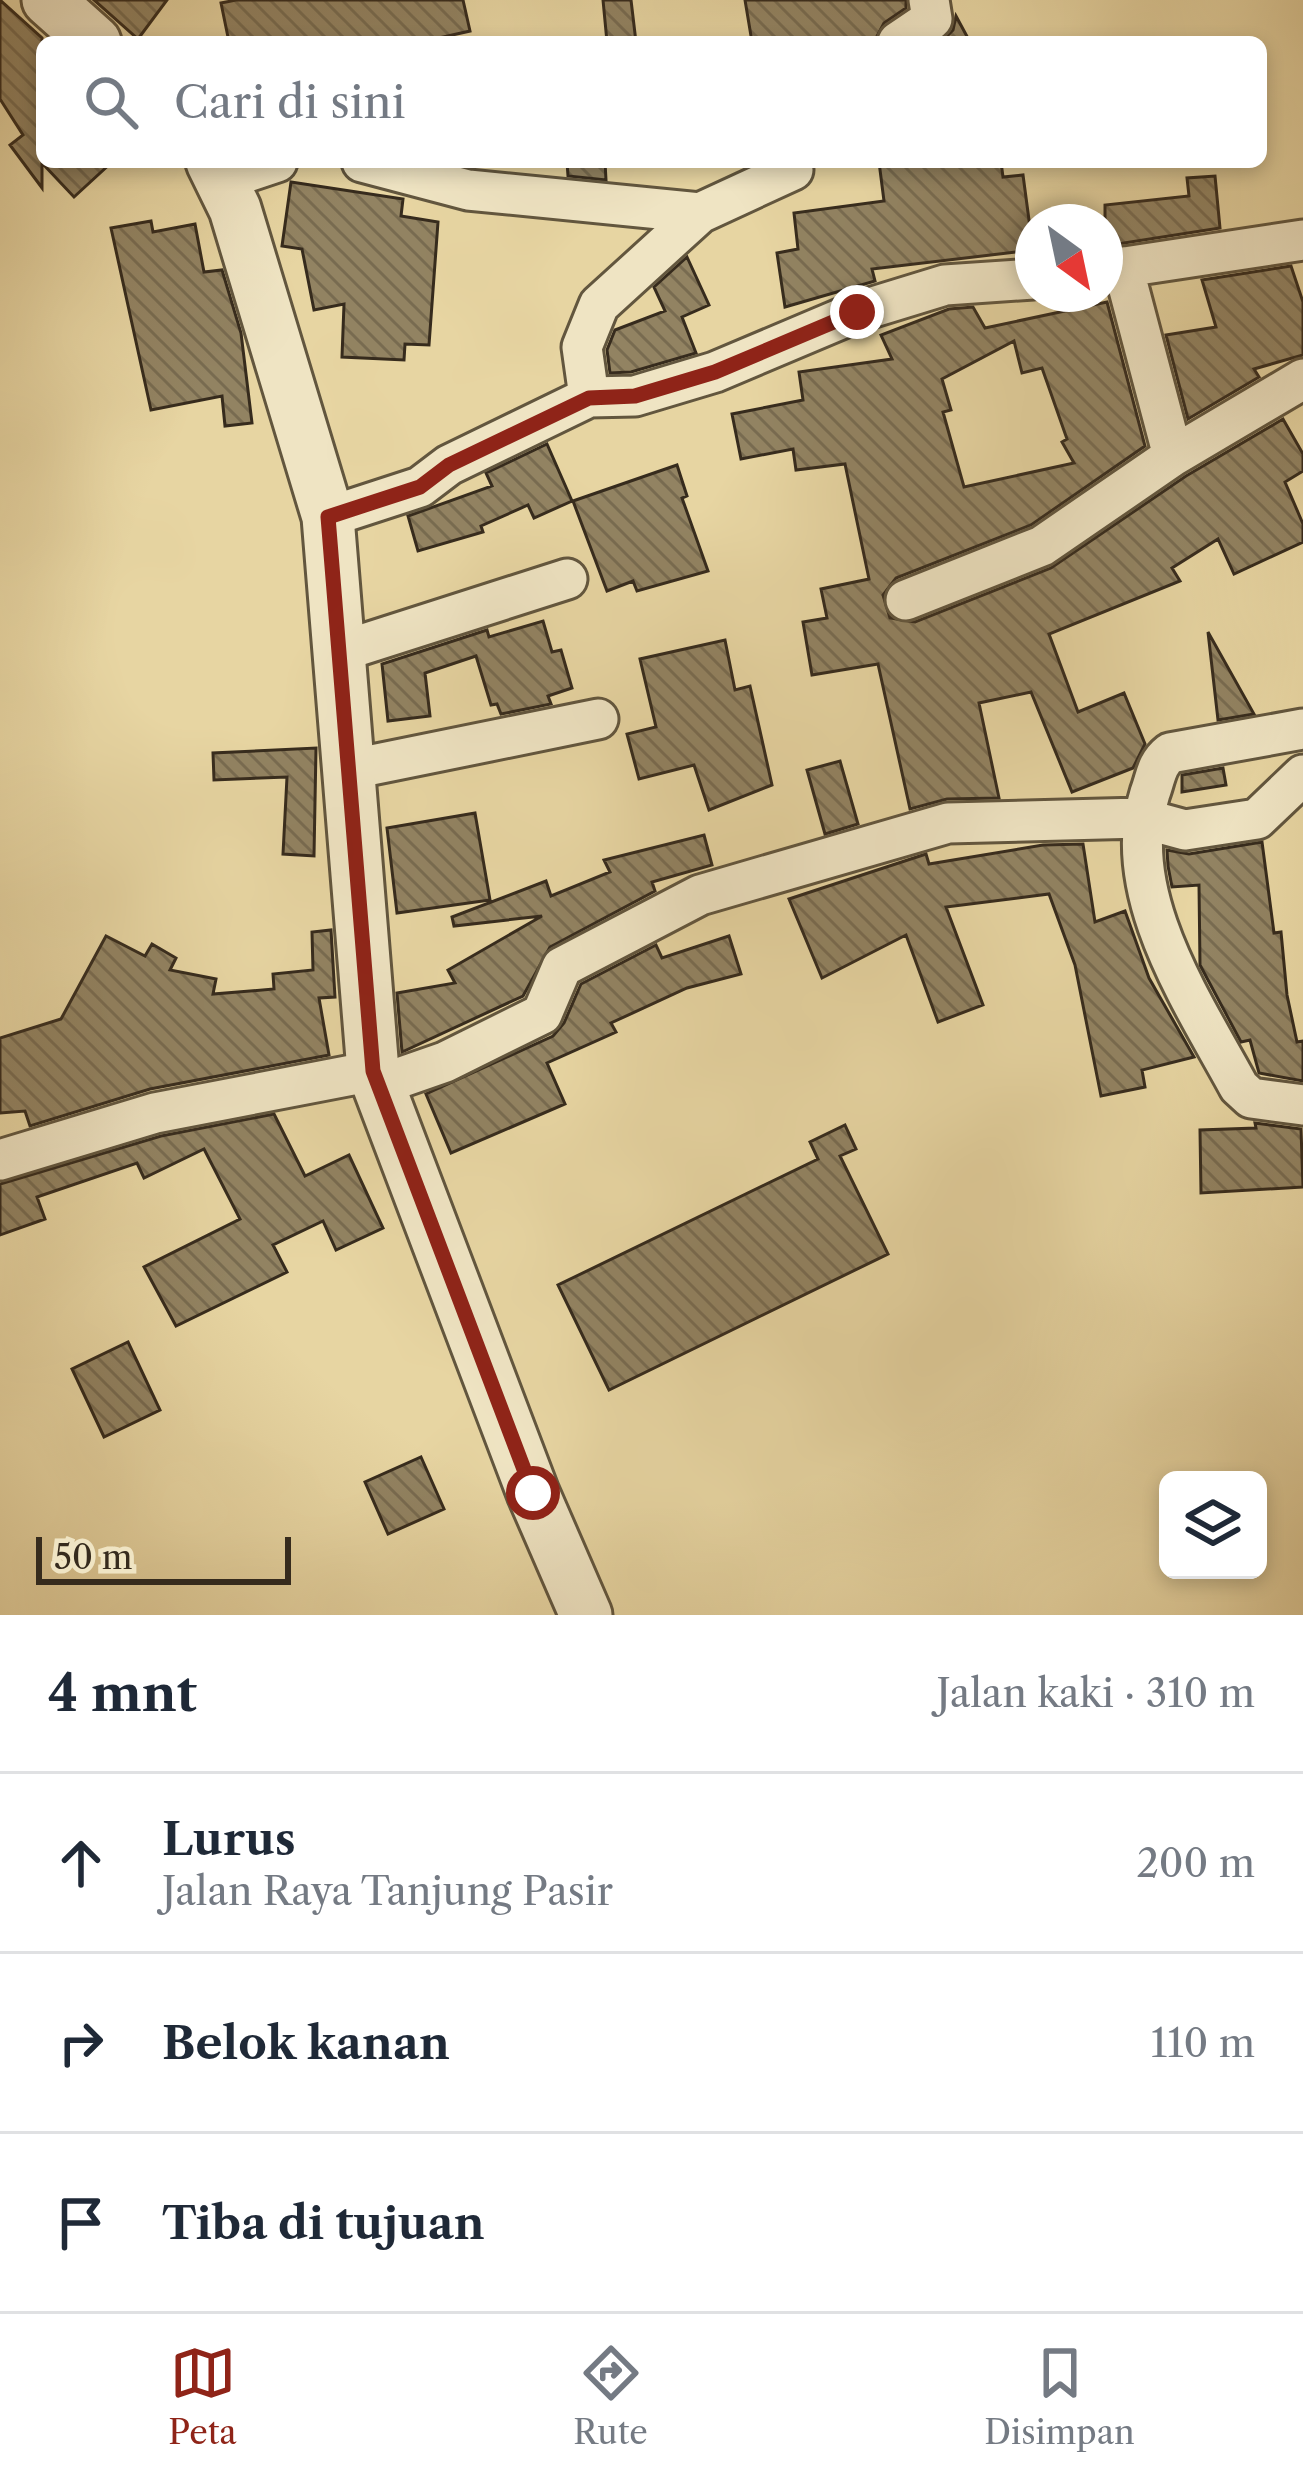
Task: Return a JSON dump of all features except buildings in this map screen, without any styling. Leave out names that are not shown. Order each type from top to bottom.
[{"type":"street","points":[[907,36],[932,19],[929,0]]},
{"type":"street","points":[[215,168],[235,209],[328,517],[376,1078],[533,1493],[586,1615]]},
{"type":"street","points":[[385,168],[468,190],[700,213]]},
{"type":"street","points":[[589,398],[582,347],[599,305],[700,213],[793,170]]},
{"type":"street","points":[[1123,267],[1303,240]]},
{"type":"street","points":[[328,517],[420,487],[449,465],[589,398],[635,396],[715,372],[857,312],[945,285],[1015,280]]},
{"type":"street","points":[[1123,297],[1173,456]]},
{"type":"street","points":[[906,600],[1042,546],[1173,456],[1303,379]]},
{"type":"street","points":[[339,652],[567,579]]},
{"type":"street","points":[[352,769],[598,719]]},
{"type":"street","points":[[1303,729],[1170,753],[1160,761],[1141,818],[1166,954],[1238,1087],[1251,1098],[1303,1105]]},
{"type":"street","points":[[0,1160],[154,1113],[376,1078],[445,1062],[542,1014],[562,967],[700,895],[948,823],[1141,818],[1185,830],[1257,819],[1303,775]]},
{"type":"route","points":[[533,1493],[373,1071],[328,517],[420,487],[449,465],[589,398],[635,396],[715,372],[857,312]]}]
